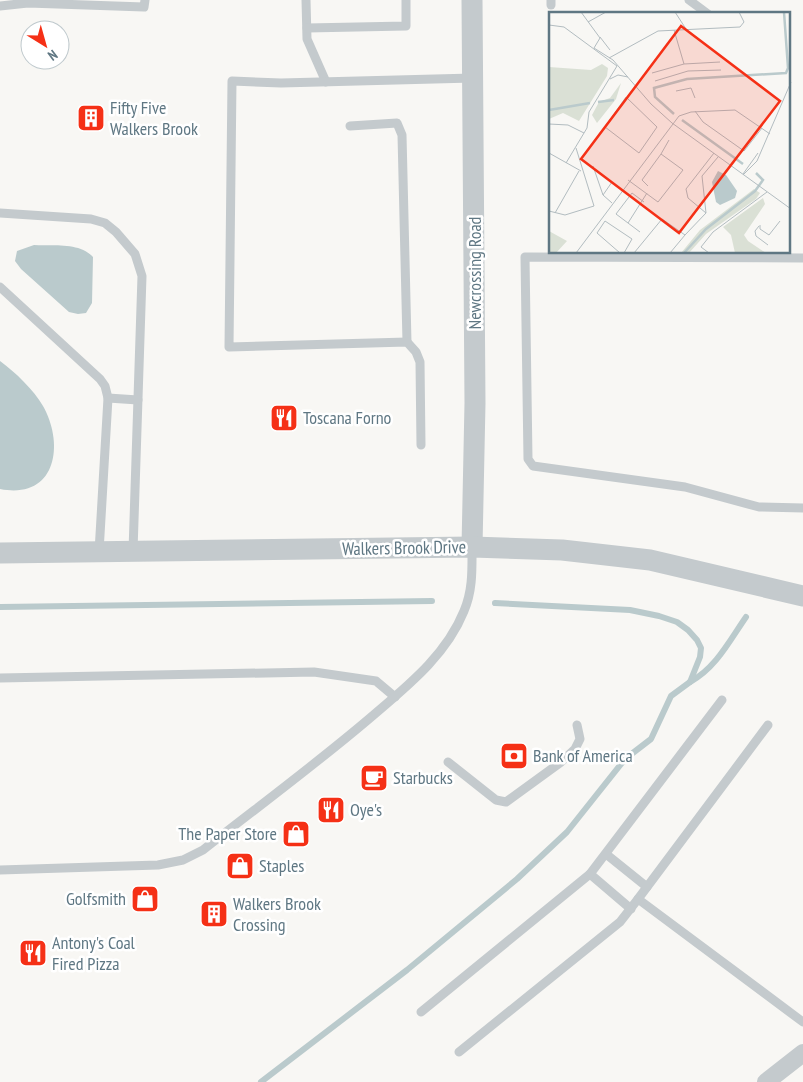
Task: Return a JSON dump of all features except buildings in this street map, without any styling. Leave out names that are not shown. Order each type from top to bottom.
[{"type":"street","name":"Newcrossing Road","points":[[472,0],[475,403],[472,547]]},
{"type":"street","name":"Walkers Brook Drive","points":[[0,553],[472,547],[562,550],[650,560],[803,596]]},
{"type":"street","points":[[766,1082],[803,1053]]},
{"type":"lane","points":[[0,6],[28,3],[144,7],[145,0]]},
{"type":"lane","points":[[306,0],[307,39],[326,82]]},
{"type":"lane","points":[[307,28],[406,26],[406,0]]},
{"type":"lane","points":[[689,0],[705,12]]},
{"type":"lane","points":[[407,342],[228,348],[232,81],[326,82],[473,78]]},
{"type":"lane","points":[[350,126],[397,123],[402,135],[407,342],[416,352],[420,362],[421,445]]},
{"type":"lane","points":[[0,213],[100,221],[113,229],[136,254],[142,276],[132,551]]},
{"type":"lane","points":[[803,258],[525,257],[528,459],[533,466],[685,487],[759,507],[803,508]]},
{"type":"lane","points":[[0,287],[100,379],[105,386],[108,398],[99,552]]},
{"type":"lane","points":[[108,398],[138,400]]},
{"type":"lane","points":[[0,870],[158,865],[173,863],[194,856],[334,749],[416,679],[456,628],[464,610],[471,585],[472,547]]},
{"type":"lane","points":[[0,678],[314,672],[374,680],[394,697]]},
{"type":"lane","points":[[421,1012],[590,874],[722,700]]},
{"type":"lane","points":[[448,762],[496,800],[506,802],[573,751],[580,739],[577,724]]},
{"type":"lane","points":[[459,1052],[620,922],[768,725]]},
{"type":"lane","points":[[606,854],[647,887]]},
{"type":"lane","points":[[590,874],[631,909]]},
{"type":"lane","points":[[638,899],[803,1022]]},
{"type":"shaded area","points":[[34,245],[73,247],[87,252],[93,257],[92,303],[86,313],[69,312],[21,269],[15,261],[17,251]]},
{"type":"shaded area","points":[[0,361],[12,370],[35,394],[50,421],[53,437],[54,452],[51,466],[44,478],[33,486],[19,490],[0,489]]},
{"type":"waterway","points":[[0,607],[432,601]]},
{"type":"waterway","points":[[261,1082],[407,970],[517,879],[567,832],[625,759],[651,739],[671,696],[690,682],[700,657],[701,648],[688,630],[677,622],[659,616],[630,610],[495,603]]},
{"type":"waterway","points":[[690,682],[715,661],[746,617]]},
{"type":"place","name":"Fifty Five Walkers Brook","points":[[91,118]]},
{"type":"place","name":"Toscana Forno","points":[[284,418]]},
{"type":"place","name":"Bank of America","points":[[514,756]]},
{"type":"place","name":"Starbucks","points":[[374,778]]},
{"type":"place","name":"Oye's","points":[[331,810]]},
{"type":"place","name":"The Paper Store","points":[[296,834]]},
{"type":"place","name":"Staples","points":[[240,866]]},
{"type":"place","name":"Golfsmith","points":[[145,899]]},
{"type":"place","name":"Walkers Brook Crossing","points":[[214,914]]},
{"type":"place","name":"Antony's Coal Fired Pizza","points":[[33,953]]}]
